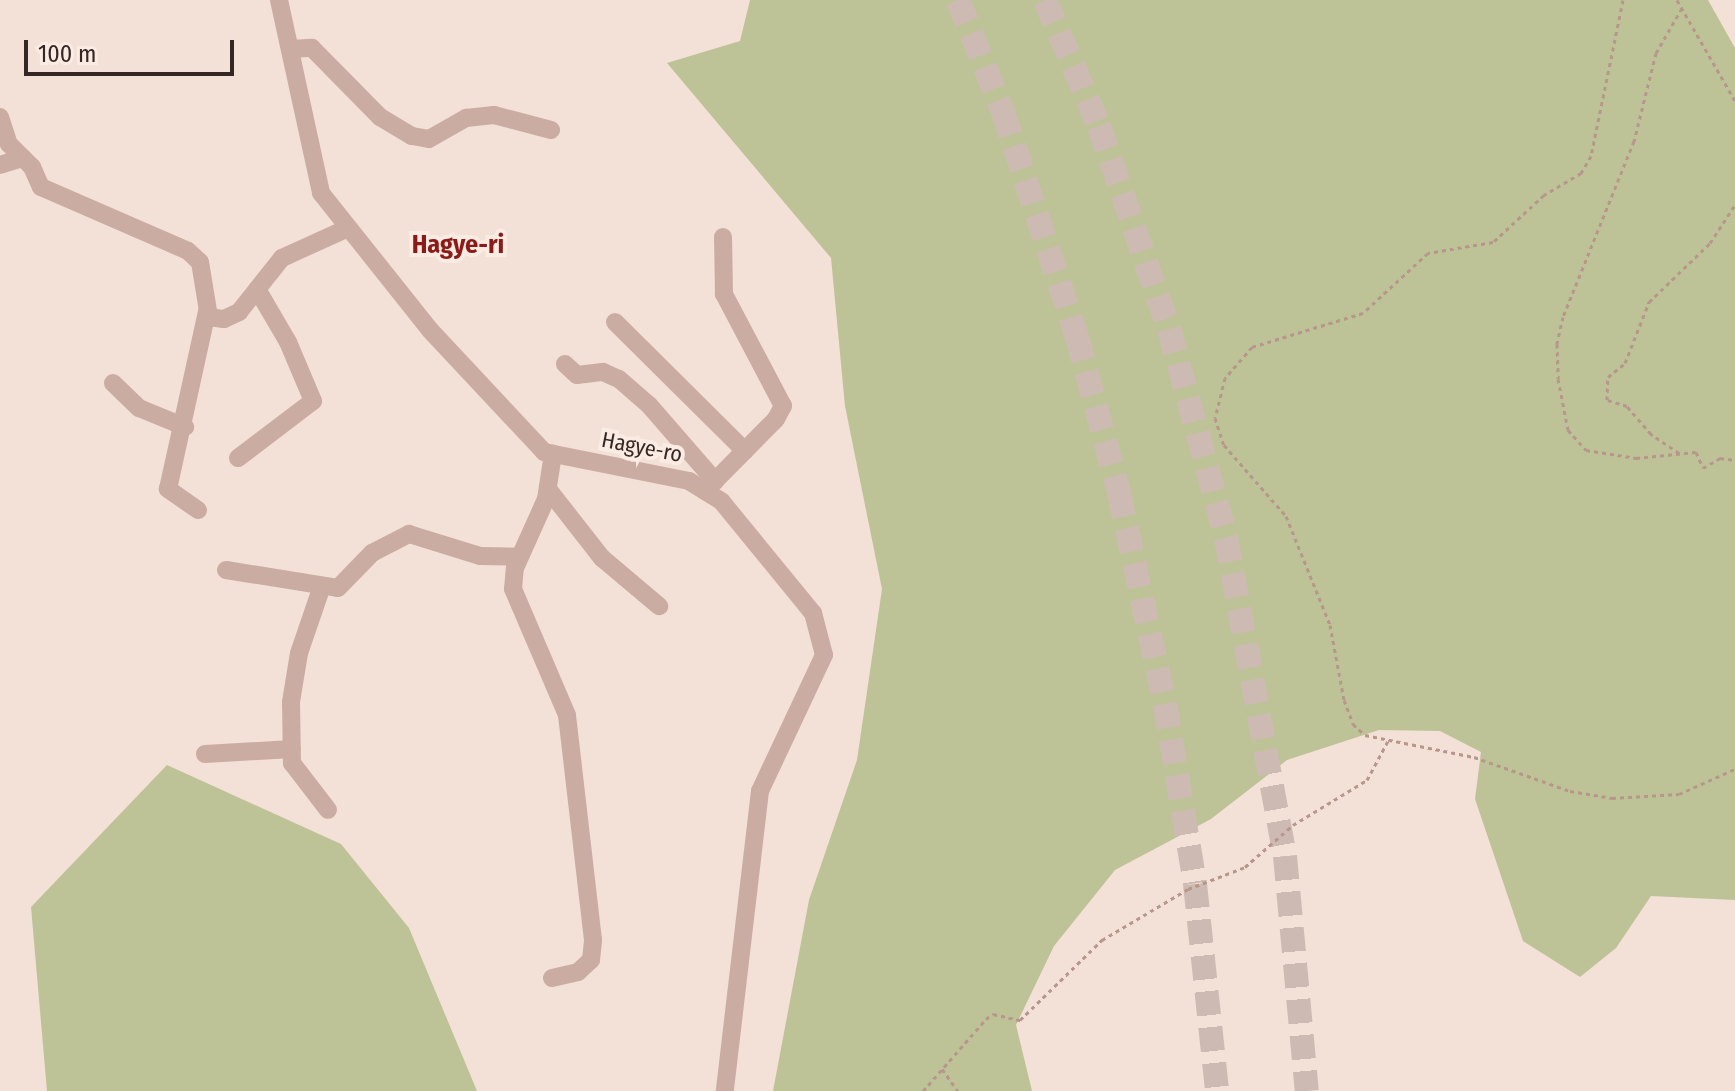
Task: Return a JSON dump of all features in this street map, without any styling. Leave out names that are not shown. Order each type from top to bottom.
[{"type":"street","name":"Hagye-ro","points":[[279,0],[321,193],[430,330],[544,452],[710,486],[813,613],[824,655],[760,791],[725,1091]]},
{"type":"street","points":[[290,49],[312,48],[380,117],[412,136],[429,139],[466,118],[494,115],[551,130]]},
{"type":"street","points":[[0,117],[9,144],[23,158],[41,187],[188,251],[200,262],[209,317],[224,319],[239,312],[282,258],[348,228]]},
{"type":"street","points":[[0,165],[23,158]]},
{"type":"street","points":[[565,364],[577,375],[603,372],[619,379],[649,405],[710,486],[783,406],[724,294],[723,237]]},
{"type":"street","points":[[238,458],[313,401],[294,355],[257,289]]},
{"type":"street","points":[[198,510],[168,489],[185,427],[196,345],[207,311]]},
{"type":"street","points":[[615,322],[745,451]]},
{"type":"street","points":[[113,383],[139,408],[185,427]]},
{"type":"street","points":[[552,978],[578,972],[591,960],[593,940],[567,715],[513,589],[519,557],[548,489],[553,454]]},
{"type":"street","points":[[548,489],[602,558],[659,606]]},
{"type":"street","points":[[226,570],[338,588],[372,553],[409,534],[480,556],[519,557]]},
{"type":"street","points":[[322,586],[299,653],[291,702],[292,763],[328,810]]},
{"type":"street","points":[[205,754],[292,749]]},
{"type":"path","points":[[1623,0],[1591,156],[1581,173],[1544,195],[1493,242],[1428,253],[1363,313],[1252,347],[1233,367],[1220,391],[1215,418],[1219,436],[1281,509],[1314,579],[1353,724],[1373,739],[1389,739],[1474,757],[1560,788],[1612,798],[1679,794],[1735,769]]},
{"type":"path","points":[[1677,0],[1735,101]]},
{"type":"path","points":[[1682,8],[1656,53],[1634,141],[1563,317],[1556,366],[1568,430],[1579,446],[1622,458],[1696,452],[1703,468],[1720,458],[1735,460]]},
{"type":"path","points":[[1679,453],[1651,434],[1627,406],[1607,400],[1608,377],[1625,363],[1649,302],[1710,243],[1735,205]]},
{"type":"path","points":[[923,1091],[993,1014],[1020,1020],[1054,990],[1084,952],[1188,889],[1245,867],[1293,825],[1367,780],[1389,739]]},
{"type":"path","points":[[942,1069],[958,1091]]},
{"type":"green space","points":[[750,0],[1708,0],[1735,48],[1735,900],[1651,896],[1616,948],[1580,977],[1523,941],[1475,799],[1481,752],[1440,731],[1379,730],[1287,760],[1211,819],[1115,870],[1054,946],[1016,1025],[1032,1091],[773,1091],[809,900],[857,760],[882,589],[845,406],[831,258],[667,63],[740,41]]},
{"type":"green space","points":[[167,765],[341,844],[409,928],[477,1091],[47,1091],[31,907]]},
{"type":"tunnel","points":[[958,0],[1003,112],[1077,337],[1119,493],[1165,704],[1195,884],[1217,1091]]},
{"type":"tunnel","points":[[1045,0],[1099,126],[1169,329],[1226,538],[1285,856],[1307,1091]]},
{"type":"district","name":"Hagye-ri","points":[[458,245]]}]
